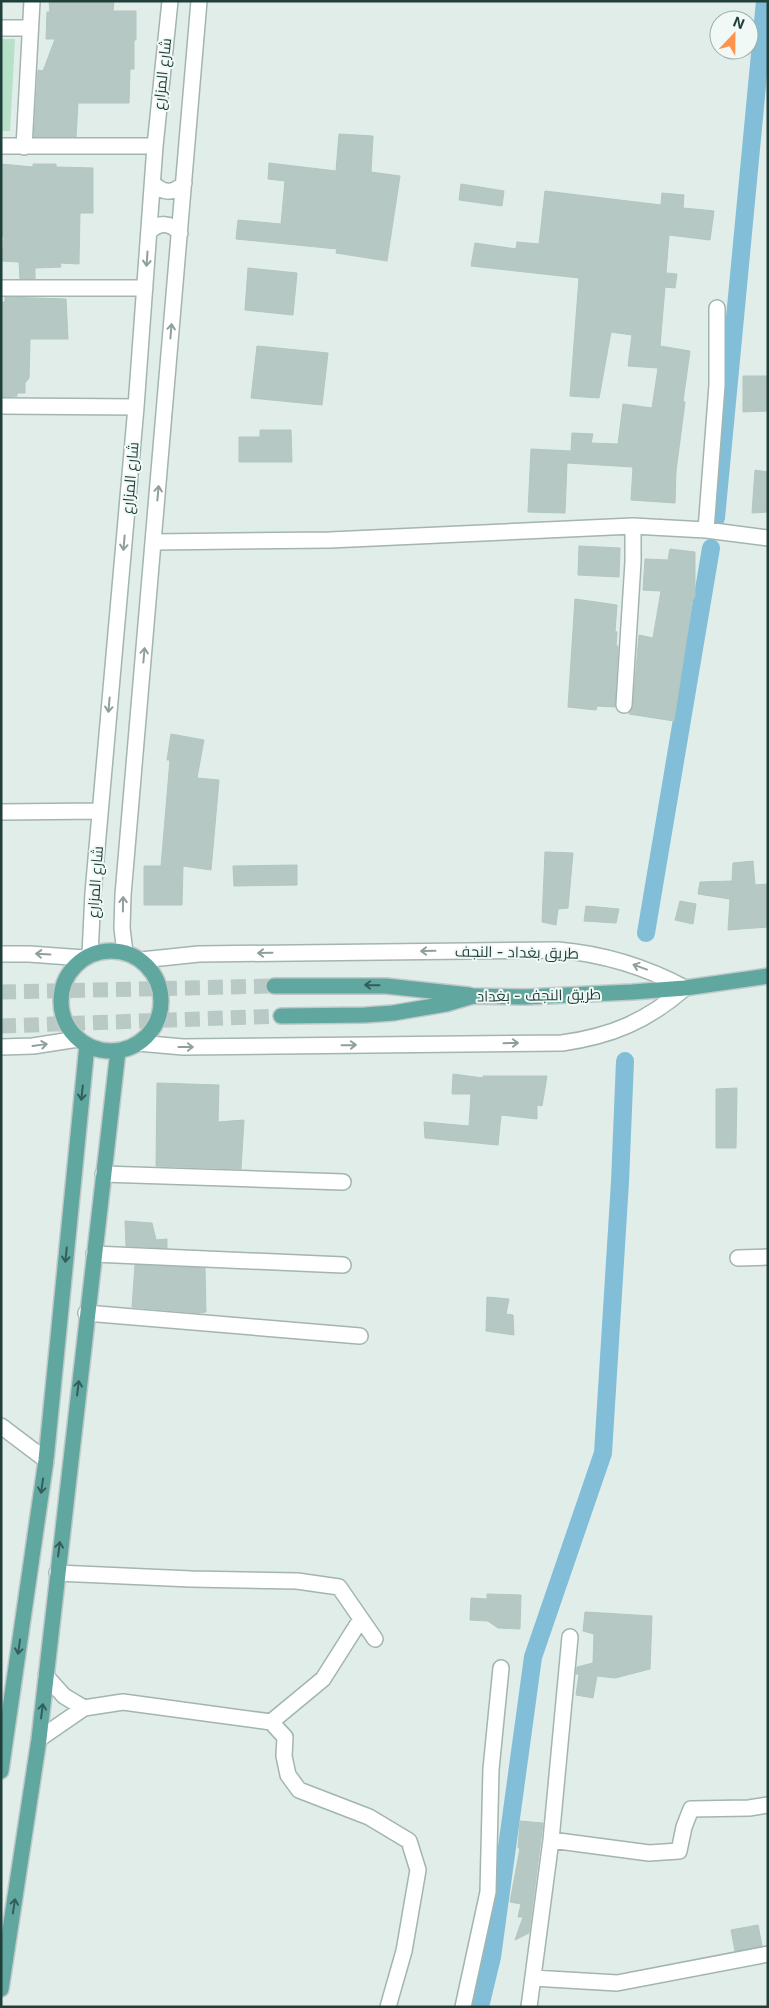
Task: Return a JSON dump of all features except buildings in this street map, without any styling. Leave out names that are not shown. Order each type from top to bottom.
[{"type":"main road","points":[[107,951],[125,953],[141,960],[155,977],[159,987],[161,1003],[158,1019],[153,1028],[138,1044],[118,1050],[97,1049],[83,1042],[66,1023],[61,1002],[64,982],[76,965],[87,957],[107,951]]},
{"type":"main road","name":"طريق النجف - بغداد","points":[[281,1016],[366,1016],[446,1004],[473,996],[579,995],[685,988],[768,976]]},
{"type":"main road","points":[[274,986],[386,986],[473,996]]},
{"type":"main road","points":[[1,1771],[46,1460],[83,1042]]},
{"type":"main road","points":[[1,1989],[39,1739],[86,1313],[118,1050]]},
{"type":"street","points":[[24,147],[32,1]]},
{"type":"street","name":"شارع المزارع","points":[[87,957],[136,407],[155,146],[170,1]]},
{"type":"street","name":"شارع المزارع","points":[[125,953],[122,928],[123,895],[199,1]]},
{"type":"street","points":[[1,28],[30,28]]},
{"type":"street","points":[[1,146],[155,146]]},
{"type":"street","points":[[153,183],[158,189],[165,192],[172,192],[184,183]]},
{"type":"street","points":[[149,232],[161,224],[168,224],[175,227],[180,233]]},
{"type":"street","points":[[1,288],[145,288]]},
{"type":"street","points":[[706,530],[717,385],[717,308]]},
{"type":"street","points":[[1,406],[136,407]]},
{"type":"street","points":[[154,542],[330,540],[632,526],[706,530],[768,538]]},
{"type":"street","points":[[624,705],[633,562],[632,526]]},
{"type":"street","points":[[1,812],[100,811]]},
{"type":"street","name":"طريق بغداد - النجف","points":[[141,960],[199,954],[558,950],[602,956],[624,962],[658,974],[685,988]]},
{"type":"street","points":[[1,954],[87,957]]},
{"type":"street","points":[[138,1044],[193,1047],[562,1043],[585,1040],[628,1026],[661,1007],[685,988]]},
{"type":"street","points":[[1,1047],[83,1042]]},
{"type":"street","points":[[103,1174],[343,1182]]},
{"type":"street","points":[[94,1254],[343,1265]]},
{"type":"street","points":[[738,1258],[768,1257]]},
{"type":"street","points":[[86,1313],[360,1336]]},
{"type":"street","points":[[1,1426],[46,1460]]},
{"type":"street","points":[[57,1573],[297,1582],[338,1588],[375,1639]]},
{"type":"street","points":[[271,1722],[323,1679],[361,1619]]},
{"type":"street","points":[[529,2007],[551,1840],[570,1637]]},
{"type":"street","points":[[463,2007],[488,1892],[491,1769],[501,1668]]},
{"type":"street","points":[[46,1676],[64,1696],[84,1708]]},
{"type":"street","points":[[39,1739],[84,1708],[123,1702],[271,1722],[285,1737],[284,1756],[288,1775],[298,1790],[369,1817],[409,1841],[418,1870],[404,1951],[388,2007]]},
{"type":"street","points":[[551,1840],[649,1853],[679,1851],[684,1827],[691,1809],[748,1808],[768,1805]]},
{"type":"street","points":[[533,1978],[618,1983],[768,1954]]},
{"type":"green space","points":[[1,39],[15,39],[10,131],[1,131]]},
{"type":"waterway","points":[[716,518],[765,1]]},
{"type":"waterway","points":[[646,933],[711,548]]},
{"type":"waterway","points":[[480,2007],[492,1957],[533,1657],[603,1453],[620,1182],[625,1061]]},
{"type":"tunnel","points":[[1,992],[274,986]]},
{"type":"tunnel","points":[[1,1026],[281,1016]]}]
